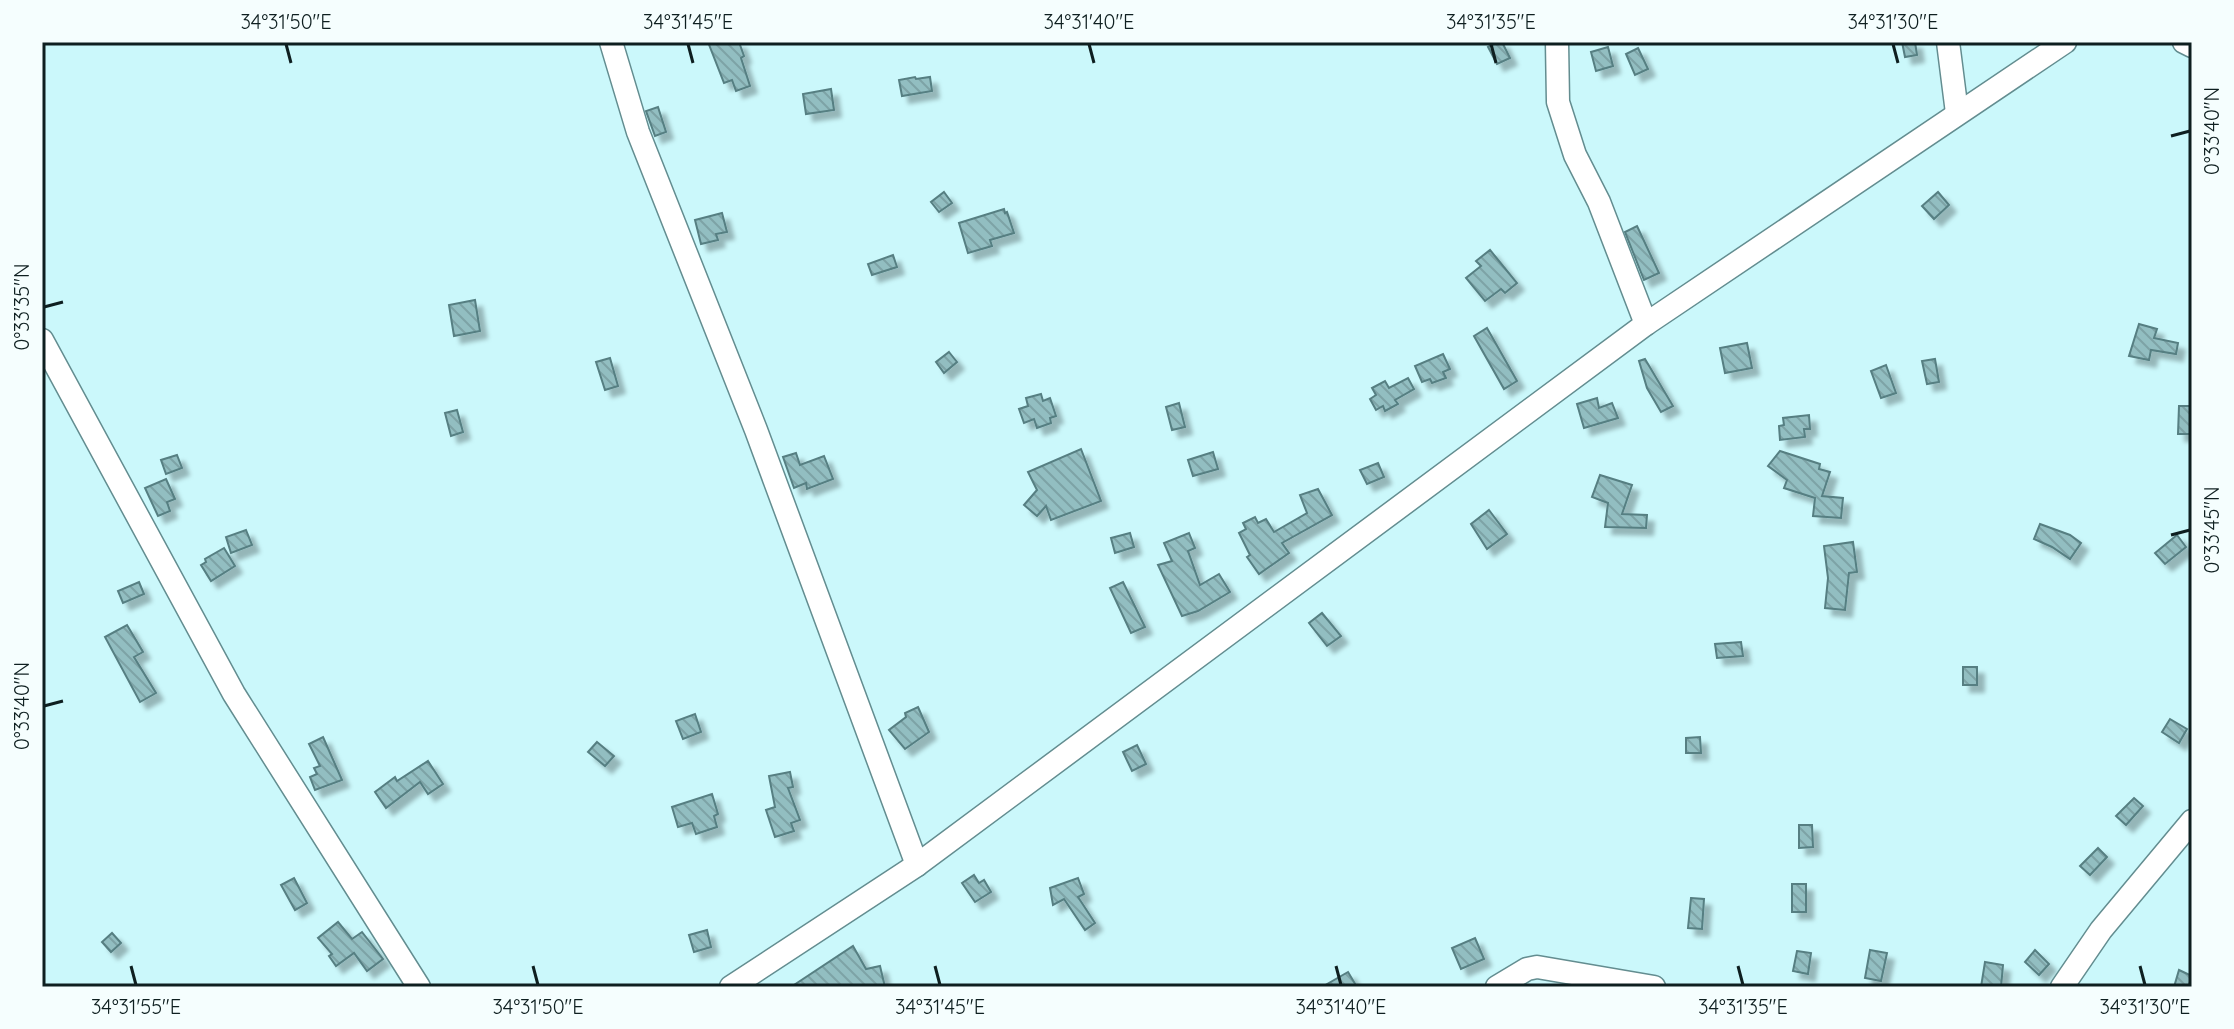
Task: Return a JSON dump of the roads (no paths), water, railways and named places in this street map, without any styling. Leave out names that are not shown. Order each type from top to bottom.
[{"type":"street","points":[[611,42],[638,132],[756,430],[917,865]]},
{"type":"street","points":[[1557,42],[1558,102],[1575,155],[1599,202],[1646,324]]},
{"type":"street","points":[[1948,42],[1957,113]]},
{"type":"street","points":[[731,987],[917,865],[1646,324],[2065,42]]},
{"type":"street","points":[[2184,42],[2192,46]]},
{"type":"street","points":[[42,340],[234,694],[419,987]]},
{"type":"street","points":[[2062,987],[2101,930],[2192,821]]},
{"type":"street","points":[[1497,987],[1532,967],[1654,987]]}]
